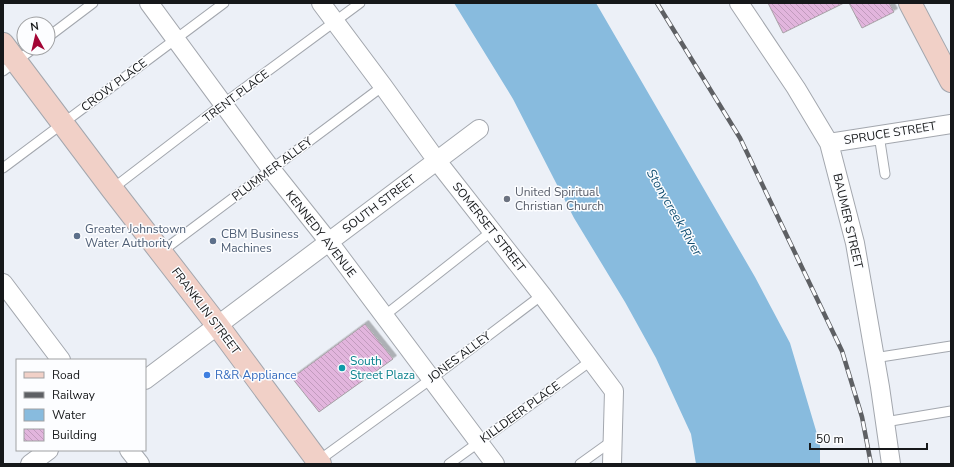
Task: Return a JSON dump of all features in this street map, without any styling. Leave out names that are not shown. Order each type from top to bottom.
[{"type":"street","name":"KENNEDY AVENUE","points":[[149,3],[175,40],[329,242],[494,464]]},
{"type":"street","name":"SOMERSET STREET","points":[[321,3],[437,161],[542,295],[614,391],[612,464]]},
{"type":"street","name":"BAUMER STREET","points":[[739,3],[796,88],[829,143],[855,243],[891,464]]},
{"type":"street","points":[[910,3],[951,82]]},
{"type":"street","name":"FRANKLIN STREET","points":[[3,44],[10,66],[63,124],[218,326],[317,463]]},
{"type":"street","name":"SPRUCE STREET","points":[[829,143],[951,124]]},
{"type":"street","name":"SOUTH STREET","points":[[146,379],[479,129]]},
{"type":"street","points":[[3,283],[60,359]]},
{"type":"street","points":[[30,464],[48,451]]},
{"type":"street","points":[[130,451],[140,464]]},
{"type":"lane","points":[[56,31],[92,3]]},
{"type":"lane","name":"CROW PLACE","points":[[3,168],[224,3]]},
{"type":"lane","name":"TRENT PLACE","points":[[112,189],[223,104],[360,3]]},
{"type":"lane","points":[[10,66],[23,56]]},
{"type":"lane","name":"PLUMMER ALLEY","points":[[161,252],[383,86]]},
{"type":"lane","points":[[879,135],[885,174]]},
{"type":"lane","points":[[384,316],[492,231]]},
{"type":"lane","name":"JONES ALLEY","points":[[317,463],[542,295]]},
{"type":"lane","points":[[874,358],[951,346]]},
{"type":"lane","name":"KILLDEER PLACE","points":[[448,464],[592,360]]},
{"type":"lane","points":[[885,422],[951,411]]},
{"type":"lane","points":[[580,464],[612,441]]},
{"type":"water","name":"Stonycreek River","points":[[454,3],[596,3],[755,277],[790,343],[820,444],[820,464],[696,464],[691,434],[656,358],[625,302],[574,218],[513,99]]},
{"type":"building","points":[[768,3],[844,3],[783,33]]},
{"type":"building","points":[[849,3],[889,3],[894,12],[862,28]]},
{"type":"building","name":"South Street Plaza","points":[[365,324],[393,359],[319,412],[292,378]]},
{"type":"railway","points":[[657,3],[740,138],[842,351],[862,417],[871,464]]},
{"type":"place","name":"United Spiritual Christian Church","points":[[507,199]]},
{"type":"place","name":"Greater Johnstown Water Authority","points":[[77,236]]},
{"type":"place","name":"CBM Business Machines","points":[[213,241]]},
{"type":"place","name":"South Street Plaza","points":[[342,368]]},
{"type":"place","name":"R&R Appliance","points":[[207,375]]}]
